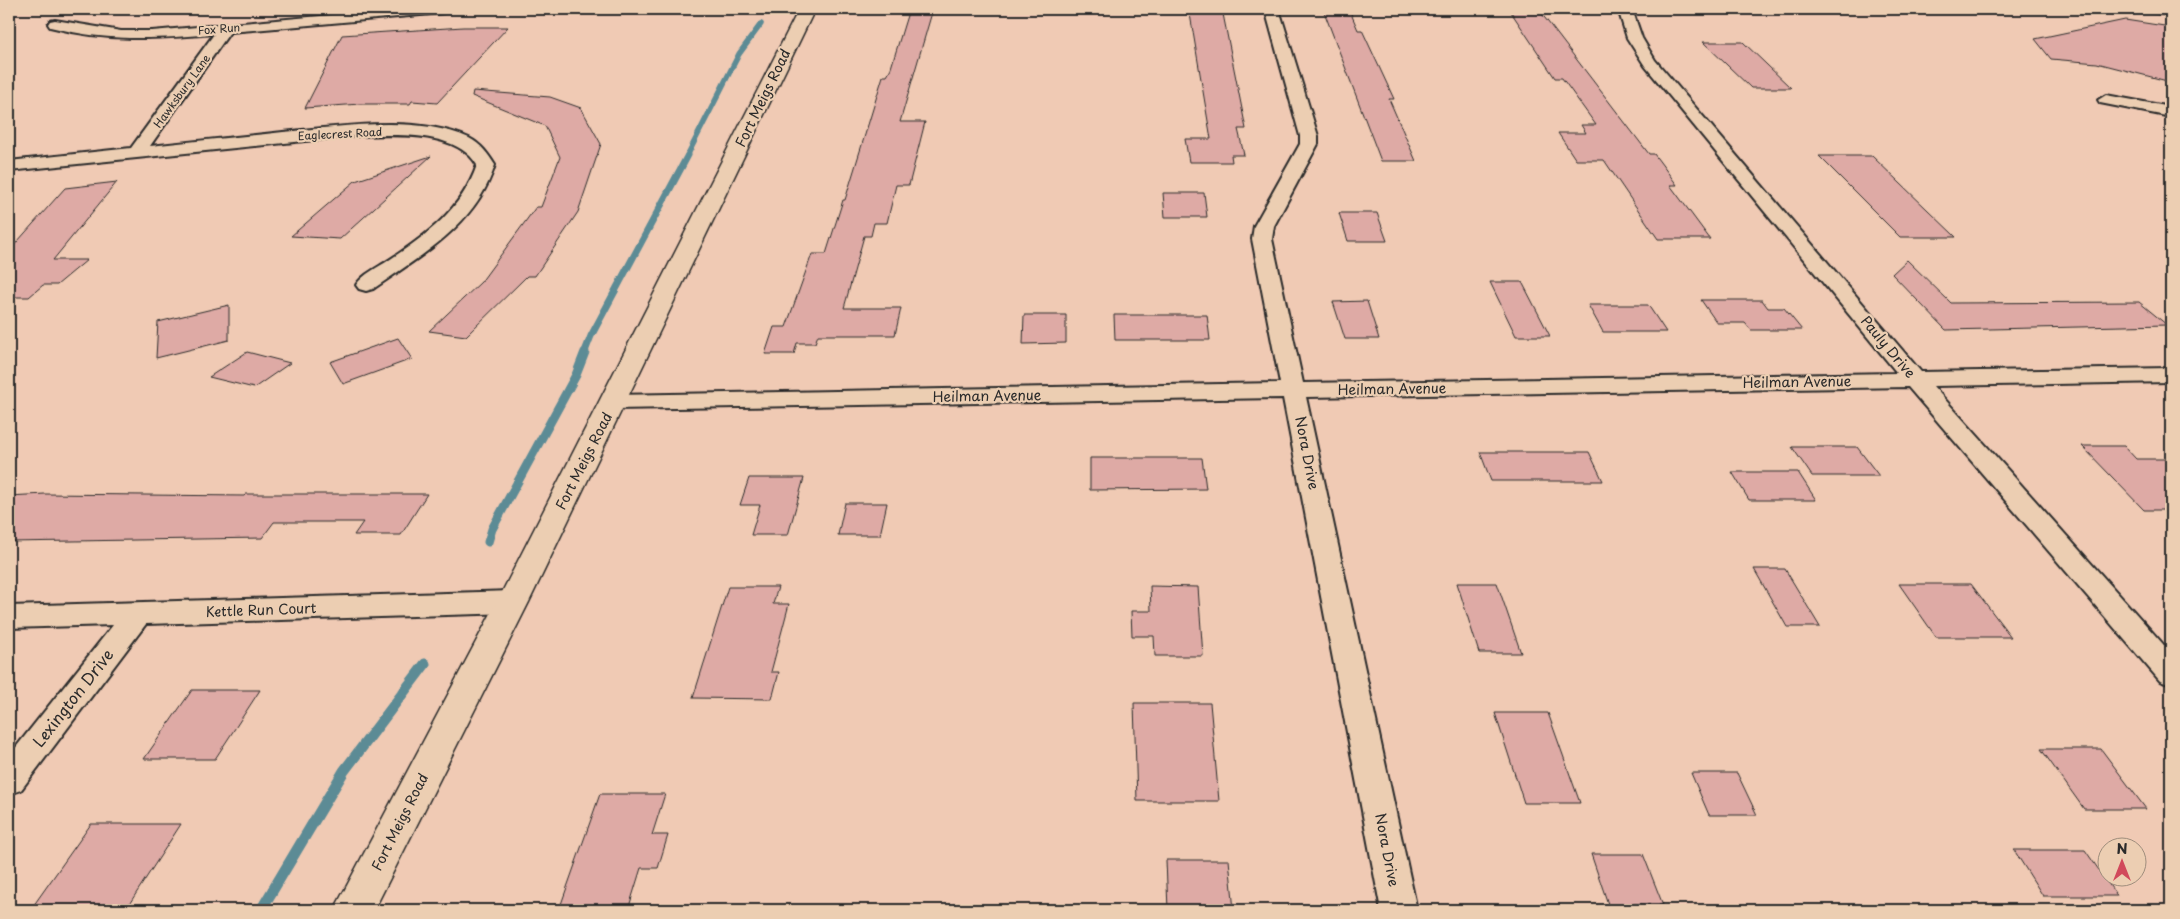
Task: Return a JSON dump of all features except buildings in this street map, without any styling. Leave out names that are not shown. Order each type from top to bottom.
[{"type":"street","name":"Fox Run","points":[[55,24],[136,36],[226,28],[361,12],[443,9]]},
{"type":"street","name":"Fort Meigs Road","points":[[354,910],[513,602],[807,9]]},
{"type":"street","name":"Nora Drive","points":[[1272,9],[1309,136],[1307,151],[1264,226],[1262,239],[1399,910]]},
{"type":"street","name":"Pauly Drive","points":[[1625,9],[1628,26],[1634,41],[1650,63],[1916,380],[2171,673]]},
{"type":"street","points":[[2155,9],[2171,11]]},
{"type":"street","name":"Hawksbury Lane","points":[[136,153],[226,28]]},
{"type":"street","points":[[2106,100],[2171,112]]},
{"type":"street","name":"Eaglecrest Road","points":[[9,166],[324,133],[375,131],[438,135],[473,147],[480,153],[486,165],[481,182],[470,200],[442,230],[366,285]]},
{"type":"street","name":"Heilman Avenue","points":[[613,402],[2171,375]]},
{"type":"street","name":"Kettle Run Court","points":[[9,617],[137,615],[513,602]]},
{"type":"street","name":"Lexington Drive","points":[[9,780],[137,615]]},
{"type":"waterway","points":[[687,156],[739,54],[761,24]]},
{"type":"waterway","points":[[584,354],[591,336],[688,155]]},
{"type":"waterway","points":[[488,542],[492,529],[576,375],[585,352]]},
{"type":"waterway","points":[[261,910],[344,771],[425,664]]}]
